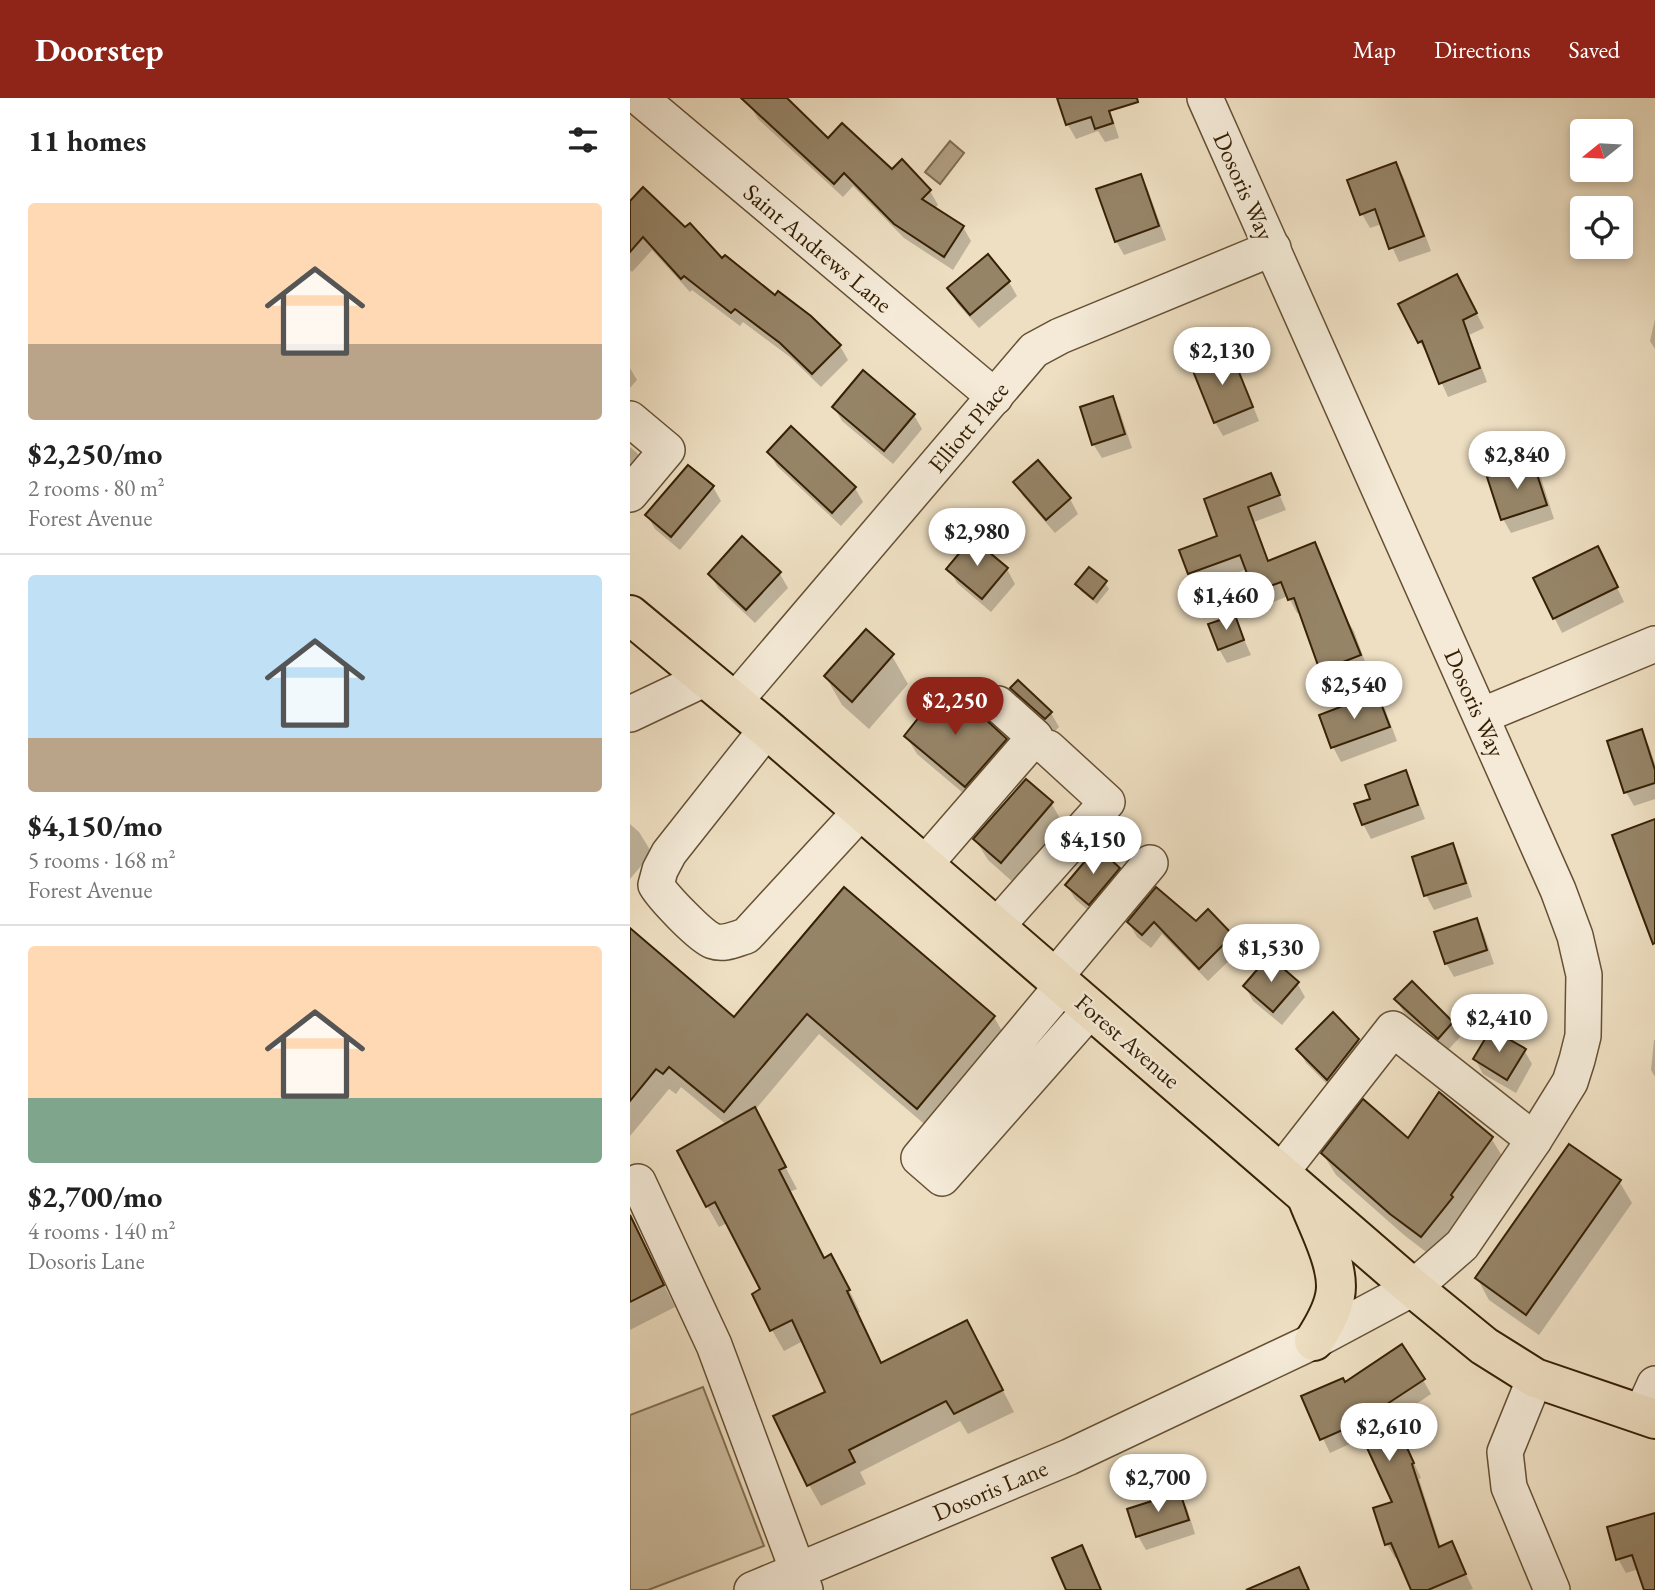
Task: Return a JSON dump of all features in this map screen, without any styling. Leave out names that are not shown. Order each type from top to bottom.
[{"type":"main road","name":"Forest Avenue","points":[[630,615],[767,729],[1413,1288],[1484,1346],[1535,1378],[1650,1406]]},
{"type":"main road","points":[[1293,1184],[1334,1268],[1336,1294],[1326,1321],[1314,1341]]},
{"type":"street","name":"Saint Andrews Lane","points":[[640,98],[995,397]]},
{"type":"street","name":"Dosoris Way","points":[[1205,98],[1558,890],[1584,975],[1583,1036],[1570,1082],[1462,1245],[1413,1288]]},
{"type":"street","name":"Elliott Place","points":[[734,702],[1017,368],[1042,345],[1272,248]]},
{"type":"street","points":[[630,419],[667,450],[630,494]]},
{"type":"street","points":[[1481,716],[1655,644]]},
{"type":"street","points":[[630,714],[704,679]]},
{"type":"street","points":[[924,865],[1035,737],[998,704]]},
{"type":"street","points":[[767,729],[669,853],[656,884],[662,895],[712,941],[726,943],[746,936],[861,811]]},
{"type":"street","points":[[996,927],[1107,802],[1048,748]]},
{"type":"street","points":[[1069,991],[919,1158],[942,1178],[1069,991],[1150,863]]},
{"type":"street","points":[[1293,1184],[1393,1029],[1534,1140]]},
{"type":"street","points":[[638,1182],[714,1345],[802,1581]]},
{"type":"street","name":"Dosoris Lane","points":[[752,1590],[802,1581],[1314,1341],[1413,1288]]},
{"type":"street","points":[[1535,1378],[1505,1452],[1509,1487],[1552,1590]]},
{"type":"shaded area","points":[[950,141],[964,153],[940,184],[925,172]]},
{"type":"shaded area","points":[[703,1387],[764,1546],[648,1590],[630,1590],[630,1415]]},
{"type":"building","points":[[741,98],[787,98],[828,138],[842,123],[892,169],[902,159],[931,190],[922,199],[964,226],[944,257],[894,224],[844,173],[834,184]]},
{"type":"building","points":[[1057,98],[1137,98],[1138,102],[1109,111],[1113,123],[1095,129],[1091,117],[1066,125]]},
{"type":"building","points":[[1396,162],[1424,236],[1389,249],[1375,209],[1360,215],[1347,180]]},
{"type":"building","points":[[1141,174],[1159,226],[1115,242],[1096,189]]},
{"type":"building","points":[[643,187],[685,227],[690,223],[722,258],[725,255],[775,295],[778,291],[811,316],[841,345],[812,374],[780,343],[735,309],[731,313],[684,276],[681,279],[643,237],[630,252],[630,201]]},
{"type":"building","points":[[988,254],[1010,281],[970,315],[947,288]]},
{"type":"building","points":[[1457,274],[1477,313],[1463,320],[1480,368],[1439,384],[1422,341],[1418,343],[1398,304]]},
{"type":"building","points":[[1230,350],[1253,407],[1214,423],[1191,366]]},
{"type":"building","points":[[863,370],[915,414],[884,451],[832,407]]},
{"type":"building","points":[[1113,396],[1125,434],[1092,445],[1080,407]]},
{"type":"building","points":[[791,426],[856,487],[832,513],[767,452]]},
{"type":"building","points":[[1038,460],[1071,498],[1046,520],[1013,482]]},
{"type":"building","points":[[1533,462],[1547,505],[1501,520],[1487,477]]},
{"type":"building","points":[[688,465],[714,486],[671,537],[645,515]]},
{"type":"building","points":[[1271,473],[1280,495],[1248,507],[1268,561],[1315,542],[1361,655],[1320,671],[1294,598],[1288,600],[1281,582],[1254,592],[1240,555],[1188,574],[1179,550],[1217,536],[1204,499]]},
{"type":"building","points":[[742,536],[781,572],[746,610],[708,574]]},
{"type":"building","points":[[972,538],[1008,568],[982,599],[946,569]]},
{"type":"building","points":[[1598,546],[1618,587],[1553,619],[1533,578]]},
{"type":"building","points":[[1089,567],[1107,581],[1093,599],[1075,584]]},
{"type":"building","points":[[1235,615],[1244,640],[1218,650],[1208,624]]},
{"type":"building","points":[[866,629],[894,654],[852,702],[824,676]]},
{"type":"building","points":[[1018,680],[1052,712],[1045,719],[1010,688]]},
{"type":"building","points":[[943,687],[1007,739],[965,787],[904,736]]},
{"type":"building","points":[[1377,693],[1390,727],[1331,748],[1319,715]]},
{"type":"building","points":[[1642,729],[1655,770],[1655,783],[1624,793],[1607,741]]},
{"type":"building","points":[[1406,770],[1418,805],[1362,825],[1354,804],[1370,799],[1365,785]]},
{"type":"building","points":[[1026,779],[1053,802],[1001,863],[973,839]]},
{"type":"building","points":[[1655,819],[1655,943],[1653,944],[1612,835]]},
{"type":"building","points":[[1453,843],[1466,883],[1424,896],[1412,857]]},
{"type":"building","points":[[1097,847],[1120,868],[1089,905],[1065,885]]},
{"type":"building","points":[[844,887],[995,1016],[917,1109],[807,1014],[724,1112],[669,1067],[663,1074],[656,1069],[630,1101],[630,928],[734,1017]]},
{"type":"building","points":[[1156,887],[1196,921],[1208,909],[1233,935],[1199,969],[1154,922],[1142,935],[1127,922]]},
{"type":"building","points":[[1477,918],[1487,950],[1445,964],[1434,932]]},
{"type":"building","points":[[1269,956],[1299,982],[1273,1012],[1243,986]]},
{"type":"building","points":[[1412,981],[1453,1022],[1438,1039],[1394,999]]},
{"type":"building","points":[[1333,1012],[1359,1039],[1327,1080],[1296,1049]]},
{"type":"building","points":[[1491,1029],[1526,1049],[1507,1080],[1473,1059]]},
{"type":"building","points":[[1439,1092],[1493,1137],[1451,1195],[1453,1197],[1421,1237],[1390,1214],[1321,1153],[1363,1099],[1408,1138]]},
{"type":"building","points":[[755,1107],[786,1167],[779,1170],[824,1258],[831,1254],[850,1290],[847,1291],[881,1363],[967,1320],[1003,1390],[954,1414],[946,1401],[849,1450],[855,1462],[807,1486],[773,1416],[825,1392],[792,1320],[770,1331],[752,1294],[760,1289],[715,1202],[706,1207],[677,1151]]},
{"type":"building","points":[[1569,1144],[1621,1180],[1526,1315],[1475,1278]]},
{"type":"building","points":[[630,1215],[664,1285],[630,1302]]},
{"type":"building","points":[[1402,1344],[1425,1379],[1387,1404],[1414,1463],[1412,1464],[1439,1547],[1452,1541],[1466,1574],[1428,1590],[1411,1590],[1391,1543],[1385,1545],[1373,1508],[1392,1502],[1356,1424],[1320,1440],[1301,1396],[1343,1378],[1345,1382]]},
{"type":"building","points":[[1180,1492],[1189,1520],[1136,1537],[1127,1509]]},
{"type":"building","points":[[1655,1513],[1655,1590],[1644,1590],[1632,1555],[1616,1560],[1607,1527]]},
{"type":"building","points":[[1082,1545],[1101,1590],[1066,1590],[1052,1558]]},
{"type":"building","points":[[1299,1567],[1309,1590],[1246,1590]]}]
